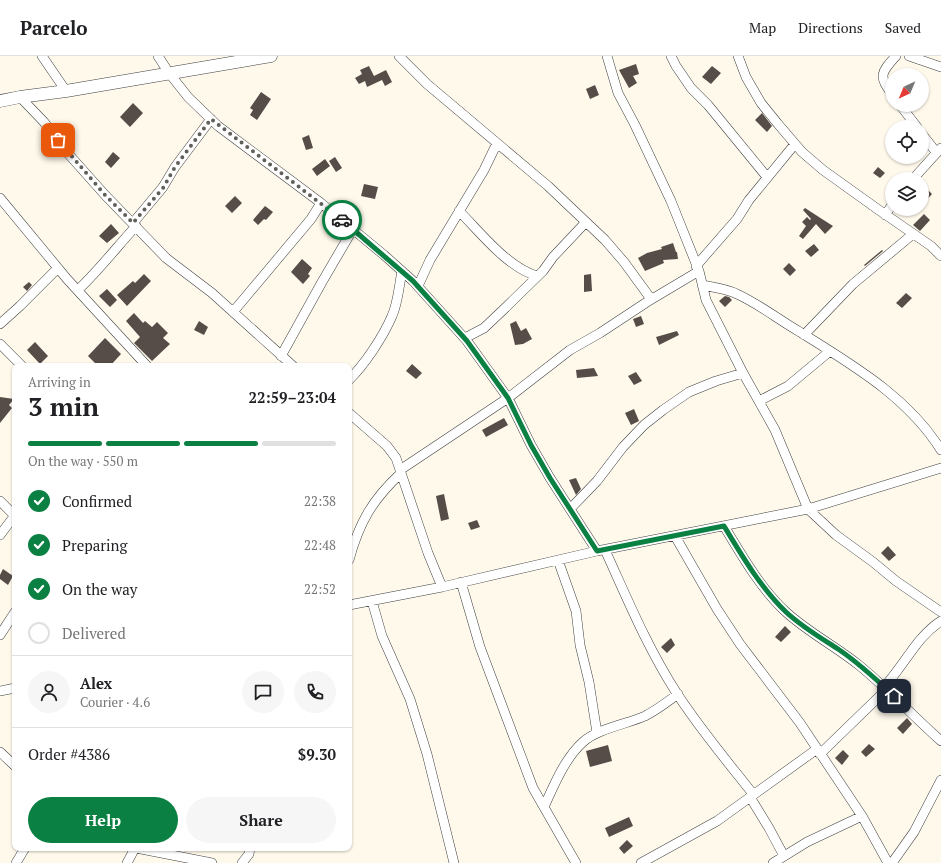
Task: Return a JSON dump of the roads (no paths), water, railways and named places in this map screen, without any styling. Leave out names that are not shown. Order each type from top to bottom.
[{"type":"street","points":[[42,56],[66,91]]},
{"type":"street","points":[[158,56],[169,74],[188,97],[218,126],[321,203],[402,271],[418,286],[465,338],[508,398],[531,445],[570,509],[601,551],[663,669],[678,694],[752,795],[769,828],[791,863]]},
{"type":"street","points":[[0,101],[271,56]]},
{"type":"street","points":[[399,56],[427,84],[548,186],[605,240],[624,262],[651,299]]},
{"type":"street","points":[[607,56],[618,93],[671,201],[697,268],[706,300],[742,373],[775,430],[808,509],[836,535],[896,581],[941,612]]},
{"type":"street","points":[[671,56],[690,88],[708,105],[767,178]]},
{"type":"street","points":[[738,56],[746,77],[761,103],[802,152],[885,215]]},
{"type":"street","points":[[886,68],[896,56]]},
{"type":"street","points":[[909,56],[941,67]]},
{"type":"street","points":[[885,70],[882,80],[885,86]]},
{"type":"street","points":[[20,97],[44,122],[64,149],[105,195],[166,258],[212,293],[289,363]]},
{"type":"street","points":[[905,112],[912,120]]},
{"type":"street","points":[[78,290],[100,268],[135,225],[163,188],[175,167],[211,119]]},
{"type":"street","points":[[920,172],[939,151],[929,141]]},
{"type":"street","points":[[418,286],[430,260],[484,170],[497,143]]},
{"type":"street","points":[[352,551],[358,532],[371,506],[400,471],[508,398],[570,350],[600,333],[697,268],[737,219],[749,200],[795,144]]},
{"type":"street","points":[[0,198],[58,268],[144,363]]},
{"type":"street","points":[[233,312],[307,224],[321,203]]},
{"type":"street","points":[[459,211],[510,261],[527,273],[537,276]]},
{"type":"street","points":[[886,216],[931,246],[941,256]]},
{"type":"street","points":[[465,338],[484,328],[537,276],[586,222]]},
{"type":"street","points":[[281,356],[353,229]]},
{"type":"street","points":[[804,335],[853,284],[913,234]]},
{"type":"street","points":[[0,324],[58,268]]},
{"type":"street","points":[[352,377],[369,355],[392,316],[402,271]]},
{"type":"street","points":[[702,285],[736,293],[864,373],[894,396],[916,417],[934,438],[941,450]]},
{"type":"street","points":[[0,344],[19,363]]},
{"type":"street","points":[[759,401],[788,386],[830,351]]},
{"type":"street","points":[[570,509],[601,476],[623,447],[663,410],[689,392],[716,381],[742,373]]},
{"type":"street","points":[[352,416],[387,446],[396,458],[428,553],[442,587]]},
{"type":"street","points":[[352,604],[442,587],[558,560],[808,509],[941,468]]},
{"type":"street","points":[[0,501],[12,512]]},
{"type":"street","points":[[0,534],[12,519]]},
{"type":"street","points":[[724,526],[756,576],[770,595],[786,612],[844,654],[885,688],[941,741]]},
{"type":"street","points":[[675,536],[717,609],[740,644],[800,723],[862,816],[888,863]]},
{"type":"street","points":[[558,560],[576,610],[580,645],[590,689],[597,733]]},
{"type":"street","points":[[461,582],[480,647],[533,788],[573,862]]},
{"type":"street","points":[[372,601],[382,636],[410,699],[427,754],[454,863]]},
{"type":"street","points":[[0,635],[12,617]]},
{"type":"street","points":[[641,863],[717,821],[752,795],[818,751],[885,688],[924,635],[941,621]]},
{"type":"street","points":[[0,691],[12,689]]},
{"type":"street","points":[[544,807],[575,749],[584,740],[597,733],[646,715],[678,694]]},
{"type":"street","points":[[0,752],[12,763]]},
{"type":"street","points":[[892,863],[914,832],[941,780]]},
{"type":"street","points":[[773,863],[807,842],[862,816]]},
{"type":"street","points":[[16,863],[23,851]]},
{"type":"street","points":[[127,863],[133,851]]},
{"type":"street","points":[[150,851],[212,863]]},
{"type":"street","points":[[242,863],[250,851]]}]
